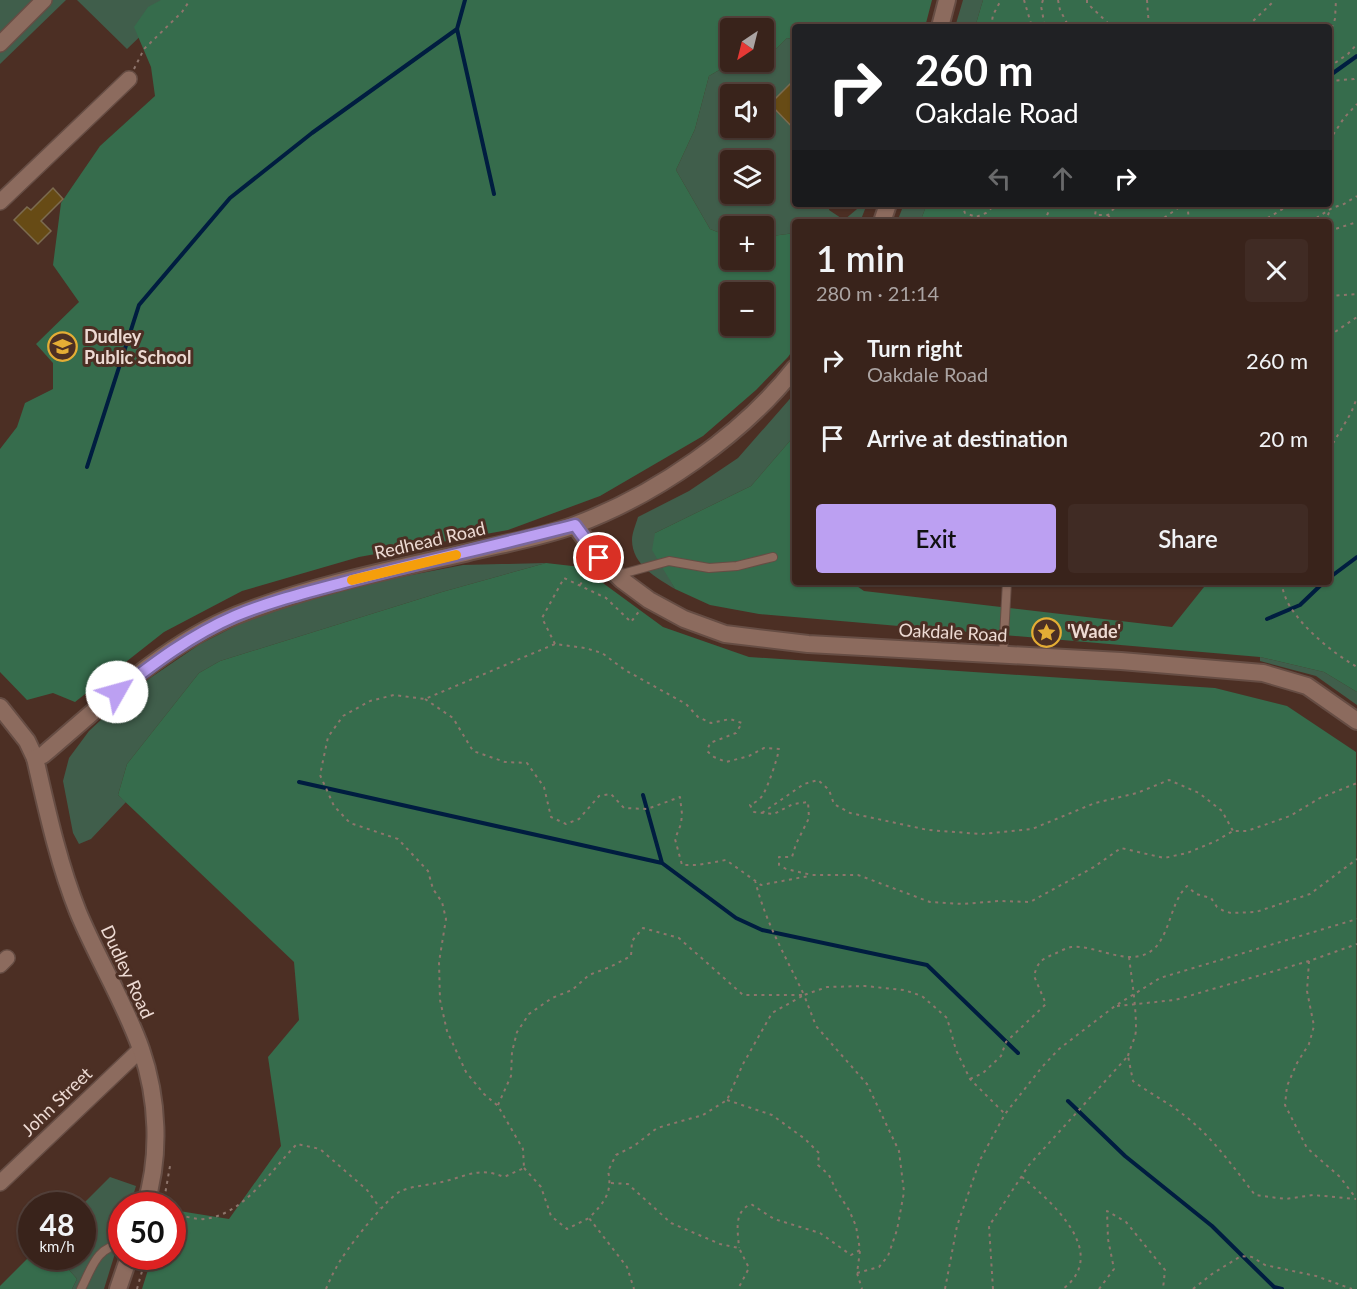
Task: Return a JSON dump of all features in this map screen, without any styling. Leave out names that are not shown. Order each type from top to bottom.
[{"type":"main road","points":[[941,24],[947,0]]},
{"type":"main road","name":"Redhead Road","points":[[34,758],[43,755],[166,654],[235,616],[273,602],[395,569],[575,525],[635,497],[690,464],[742,424],[792,373]]},
{"type":"main road","name":"Oakdale Road","points":[[575,525],[599,558],[617,576],[649,600],[684,619],[725,634],[808,644],[1208,667],[1263,673],[1307,686],[1357,721]]},
{"type":"main road","name":"Dudley Road","points":[[0,707],[27,741],[34,758],[63,872],[79,913],[141,1049],[150,1083],[154,1114],[154,1161],[148,1192]]},
{"type":"main road","points":[[118,1289],[125,1270]]},
{"type":"street","points":[[0,44],[44,0]]},
{"type":"street","points":[[0,202],[129,79]]},
{"type":"street","name":"John Street","points":[[0,1183],[141,1049]]},
{"type":"lane","points":[[617,576],[669,561],[709,568],[737,567],[773,557]]},
{"type":"lane","points":[[1004,655],[1007,585]]},
{"type":"lane","points":[[81,1289],[103,1250],[108,1248]]},
{"type":"path","points":[[129,79],[144,49],[182,12],[190,0]]},
{"type":"path","points":[[992,24],[993,15],[1001,0]]},
{"type":"path","points":[[1024,0],[1031,24]]},
{"type":"path","points":[[1043,0],[1041,6],[1044,24]]},
{"type":"path","points":[[1058,0],[1067,24]]},
{"type":"path","points":[[1087,0],[1087,3],[1109,24]]},
{"type":"path","points":[[1147,0],[1149,24]]},
{"type":"path","points":[[1250,24],[1275,0]]},
{"type":"path","points":[[1332,27],[1336,0]]},
{"type":"path","points":[[1332,65],[1348,54],[1357,44]]},
{"type":"path","points":[[1332,81],[1357,77]]},
{"type":"path","points":[[1332,136],[1357,104]]},
{"type":"path","points":[[1315,219],[1357,196]]},
{"type":"path","points":[[1353,199],[1357,201]]},
{"type":"path","points":[[964,207],[964,213],[976,218],[993,207]]},
{"type":"path","points":[[1096,207],[1095,215],[1108,215],[1115,207]]},
{"type":"path","points":[[1162,219],[1180,207]]},
{"type":"path","points":[[1267,219],[1286,207]]},
{"type":"path","points":[[1326,219],[1332,208]]},
{"type":"path","points":[[1108,215],[1110,219]]},
{"type":"path","points":[[1332,230],[1357,222]]},
{"type":"path","points":[[1332,296],[1357,294]]},
{"type":"path","points":[[1332,334],[1357,317]]},
{"type":"path","points":[[1332,445],[1357,398]]},
{"type":"path","points":[[580,585],[599,558]]},
{"type":"path","points":[[555,644],[542,618],[564,578],[606,598],[631,622]]},
{"type":"path","points":[[1282,585],[1291,609],[1320,640],[1357,667]]},
{"type":"path","points":[[424,699],[555,644],[602,653],[625,670],[686,704],[698,717],[711,723],[730,719],[742,723],[736,733],[710,743],[707,751],[714,757],[726,762],[749,756],[764,748],[779,749],[778,760],[769,776],[762,797],[750,805],[754,812],[774,814],[793,804],[808,802],[809,818],[792,857],[779,857],[779,865],[812,875]]},
{"type":"path","points":[[1005,1114],[970,1079],[956,1050],[947,1018],[921,996],[904,990],[865,986],[827,987],[804,995],[772,1013],[743,1064],[727,1100],[703,1115],[657,1128],[634,1146],[616,1155],[608,1171],[611,1183],[606,1202],[589,1218],[567,1228],[551,1216],[541,1187],[524,1168],[523,1149],[498,1106],[484,1094],[466,1072],[456,1053],[440,1000],[439,962],[446,919],[442,903],[433,889],[428,871],[398,839],[350,823],[334,806],[320,775],[328,737],[343,716],[370,701],[394,695],[424,699],[453,718],[473,751],[505,762],[528,763],[544,788],[551,817],[566,824],[579,819],[599,796],[611,794],[624,808],[647,809],[680,797],[681,824],[675,839],[682,865],[698,865],[726,860],[762,885],[812,875],[858,875],[930,902],[963,904],[999,901],[1030,902],[1094,867],[1122,848],[1164,858],[1187,853],[1233,831],[1247,831],[1290,816],[1320,798],[1357,783]]},
{"type":"path","points":[[762,813],[804,784],[818,780],[829,790],[834,804],[849,813],[928,830],[981,834],[1032,829],[1095,803],[1137,793],[1169,780],[1198,794],[1222,811],[1233,831]]},
{"type":"path","points":[[970,1079],[983,1073],[1001,1056],[1006,1042],[1046,1004],[1034,976],[1038,963],[1048,957],[1071,947],[1129,957],[1141,956],[1156,948],[1181,892],[1187,886],[1196,894],[1211,898],[1217,907],[1224,911],[1256,912],[1310,894],[1357,859]]},
{"type":"path","points":[[756,880],[761,906],[804,995],[816,1026],[867,1084],[900,1151],[904,1192],[897,1230],[888,1256],[879,1267],[857,1273]]},
{"type":"path","points":[[945,1289],[957,1226],[980,1160],[1005,1114],[1042,1066],[1059,1049],[1133,993],[1160,978],[1357,919]]},
{"type":"path","points":[[498,1106],[511,1076],[512,1052],[517,1032],[529,1014],[552,998],[572,990],[589,975],[610,968],[631,956],[632,941],[643,928],[679,938],[743,995],[804,995]]},
{"type":"path","points":[[1115,1006],[1175,1000],[1309,961],[1357,944]]},
{"type":"path","points":[[1129,957],[1136,1005],[1137,1031],[1130,1045],[1128,1056],[1133,1081],[1180,1112],[1202,1131],[1255,1195],[1286,1199],[1314,1195],[1356,1199]]},
{"type":"path","points":[[1309,961],[1308,990],[1314,1026],[1309,1044],[1297,1063],[1287,1086],[1285,1105],[1307,1148],[1341,1177],[1356,1199]]},
{"type":"path","points":[[993,1289],[989,1226],[1029,1165],[1128,1056]]},
{"type":"path","points":[[727,1100],[772,1114],[805,1139],[819,1153],[818,1165],[829,1175],[856,1226],[860,1250],[857,1273],[862,1289]]},
{"type":"path","points":[[186,1216],[203,1219],[228,1212],[254,1193],[297,1144],[320,1149],[367,1190],[380,1209]]},
{"type":"path","points":[[326,1289],[336,1266],[380,1209],[400,1192],[445,1182],[469,1173],[490,1171],[504,1177],[524,1168]]},
{"type":"path","points":[[1022,1176],[1048,1198],[1069,1225],[1079,1245],[1082,1259],[1079,1271],[1073,1281],[1063,1289]]},
{"type":"path","points":[[611,1183],[628,1184],[671,1223],[720,1244],[739,1248]]},
{"type":"path","points":[[738,1289],[748,1268],[739,1248],[737,1220],[744,1208],[751,1204],[774,1219],[820,1233],[851,1255],[860,1250]]},
{"type":"path","points":[[1099,1289],[1114,1269],[1108,1239],[1107,1210],[1126,1222],[1165,1270],[1163,1289]]},
{"type":"path","points":[[589,1218],[627,1267],[634,1289]]},
{"type":"path","points":[[1193,1289],[1241,1256],[1252,1257],[1273,1267],[1316,1276],[1352,1289]]},
{"type":"path","points":[[137,1289],[142,1270]]},
{"type":"green space","points":[[0,0],[66,0],[0,64]]},
{"type":"green space","points":[[77,0],[178,0],[127,49]]},
{"type":"green space","points":[[161,0],[932,0],[926,24],[792,24],[792,39],[787,38],[774,51],[774,18],[720,18],[720,70],[709,76],[695,129],[676,170],[710,229],[720,233],[720,270],[774,270],[774,236],[792,233],[792,351],[756,390],[703,436],[600,496],[508,530],[359,557],[242,591],[164,632],[75,702],[53,693],[27,700],[0,672],[0,449],[17,427],[25,403],[53,389],[53,363],[36,344],[79,302],[53,265],[61,203],[100,146],[155,96],[151,67],[134,27],[148,7]]},
{"type":"green space","points":[[963,0],[983,0],[976,24],[956,24]]},
{"type":"green space","points":[[983,0],[1357,0],[1357,692],[1324,672],[1260,657],[759,614],[710,605],[675,589],[652,550],[655,533],[751,486],[792,438],[792,585],[855,585],[864,591],[1172,627],[1206,585],[1332,585],[1332,219],[921,219],[926,207],[1332,207],[1332,24],[976,24]]},
{"type":"green space","points":[[787,38],[792,39],[792,207],[830,207],[829,210],[842,219],[792,219],[792,233],[774,236],[774,216],[720,216],[720,233],[710,229],[676,170],[695,129],[709,76],[720,70],[720,72],[774,72],[774,51]]},
{"type":"green space","points":[[859,207],[866,207],[861,219],[845,219]]},
{"type":"green space","points":[[903,207],[926,207],[921,219],[898,219]]},
{"type":"green space","points":[[792,396],[792,438],[751,486],[655,533],[665,570],[675,589],[653,575],[636,557],[632,537],[638,517],[689,491],[738,458]]},
{"type":"green space","points":[[546,563],[442,592],[220,661],[199,673],[127,764],[118,795],[126,802],[91,839],[79,844],[73,833],[63,781],[69,758],[89,731],[134,689],[200,644],[273,607],[380,581],[463,565]]},
{"type":"green space","points":[[546,563],[581,567],[663,627],[749,657],[1215,688],[1287,706],[1356,752],[1357,1289],[142,1289],[148,1270],[186,1270],[186,1212],[229,1219],[281,1146],[268,1057],[299,1020],[294,962],[118,795],[127,764],[199,673],[220,661],[442,592]]},
{"type":"green space","points":[[1260,657],[1324,672],[1357,692],[1357,705],[1316,676],[1260,661]]},
{"type":"green space","points":[[110,1177],[136,1186],[134,1192],[108,1192],[108,1270],[110,1270],[104,1289],[72,1289],[77,1279],[69,1270],[96,1270],[95,1192]]},
{"type":"green space","points":[[18,1268],[18,1270],[69,1270],[77,1279],[72,1289],[0,1289],[0,1286]]},
{"type":"building","points":[[792,82],[792,127],[774,108],[774,100]]},
{"type":"building","points":[[53,188],[63,199],[41,221],[51,231],[38,244],[14,220],[27,207],[31,210]]},
{"type":"waterway","points":[[465,0],[457,29],[494,194]]},
{"type":"waterway","points":[[87,467],[139,305],[230,198],[312,133],[457,29]]},
{"type":"waterway","points":[[1332,74],[1357,56]]},
{"type":"waterway","points":[[1332,576],[1357,557]]},
{"type":"waterway","points":[[1267,619],[1300,605],[1321,585]]},
{"type":"waterway","points":[[299,782],[662,863],[736,918],[762,930],[927,965],[1018,1053]]},
{"type":"waterway","points":[[643,795],[662,863]]},
{"type":"waterway","points":[[1068,1101],[1125,1156],[1212,1226],[1274,1287],[1282,1289]]},
{"type":"slow traffic","points":[[352,580],[456,555]]},
{"type":"place","name":"Dudley Public School","points":[[63,347]]},
{"type":"place","name":"'Wade'","points":[[1046,632]]},
{"type":"route","points":[[117,692],[166,654],[199,634],[235,616],[273,602],[395,569],[575,525],[599,558]]}]
